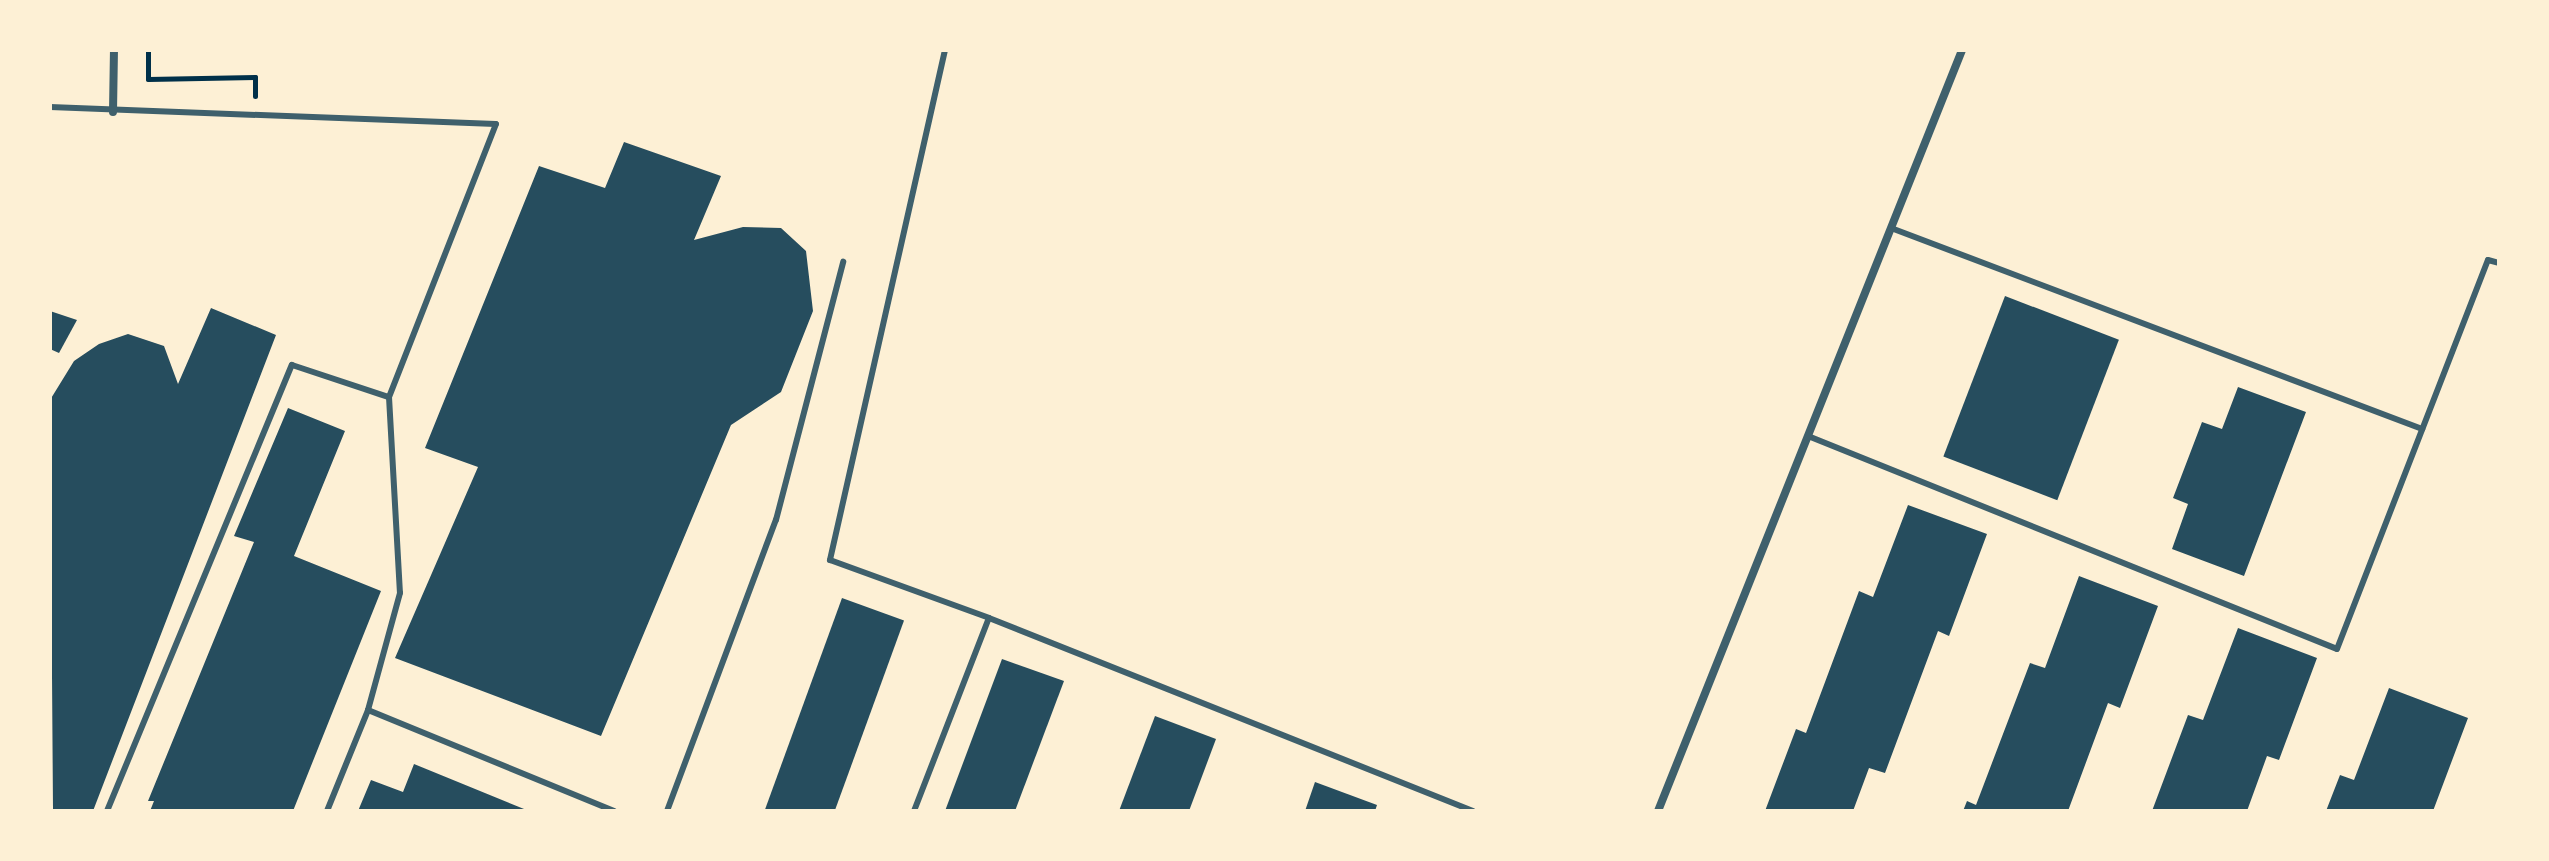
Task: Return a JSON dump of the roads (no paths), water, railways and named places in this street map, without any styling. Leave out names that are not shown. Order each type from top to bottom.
[{"type":"street","points":[[113,112],[114,50]]},
{"type":"street","points":[[1658,811],[1962,50]]},
{"type":"lane","points":[[945,50],[830,560],[989,618],[1473,811]]},
{"type":"lane","points":[[50,107],[113,112],[496,124],[389,397],[400,593],[368,710],[327,811]]},
{"type":"lane","points":[[1891,228],[2422,429]]},
{"type":"lane","points":[[1808,436],[2337,649],[2488,260],[2499,263]]},
{"type":"lane","points":[[667,811],[776,520],[843,262]]},
{"type":"lane","points":[[107,811],[292,365],[389,397]]},
{"type":"lane","points":[[914,811],[989,618]]},
{"type":"lane","points":[[368,710],[614,811]]}]
